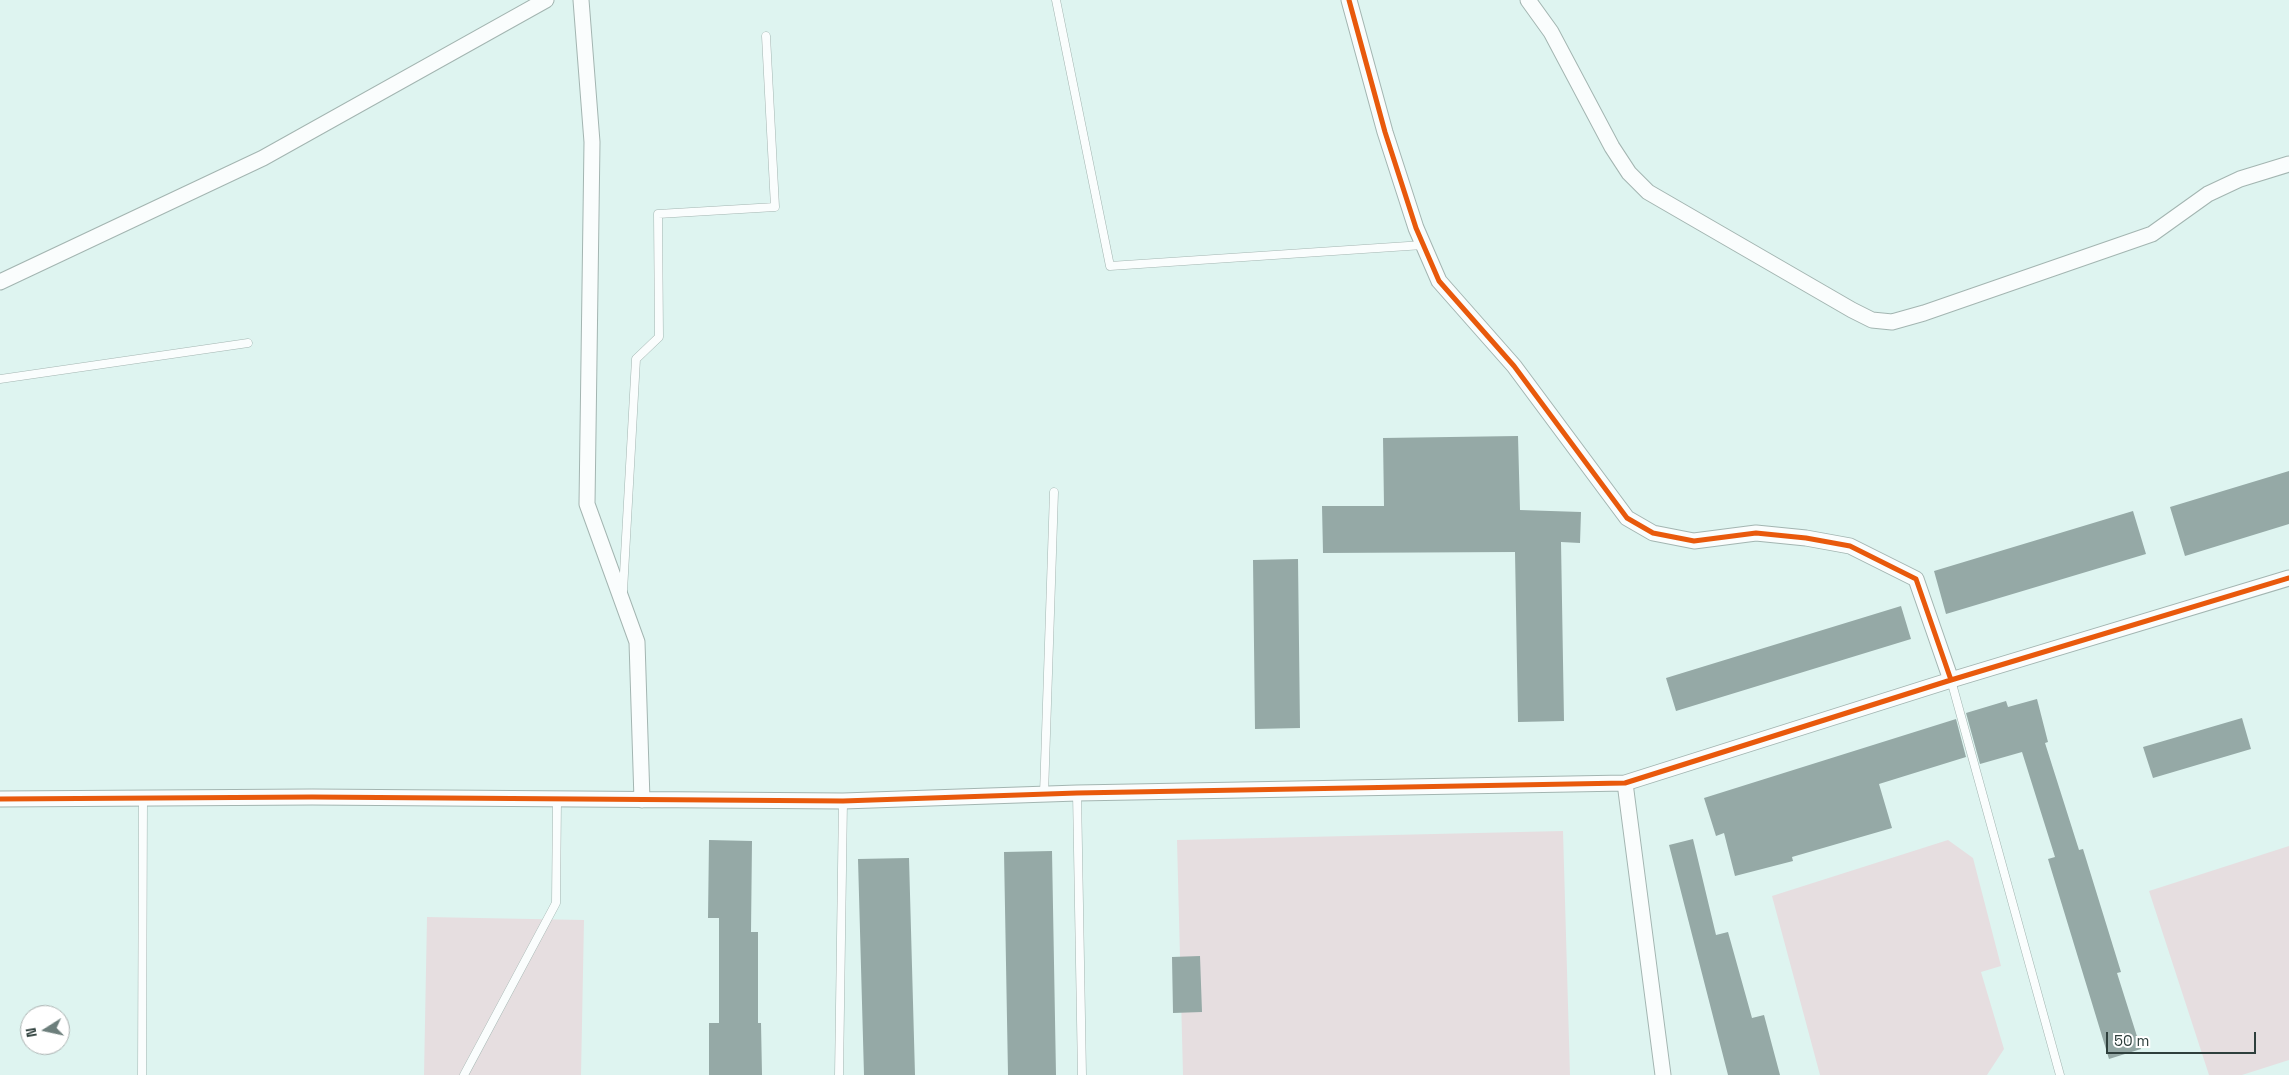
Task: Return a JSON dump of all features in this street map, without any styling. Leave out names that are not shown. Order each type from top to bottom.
[{"type":"street","points":[[0,282],[263,158],[546,0]]},
{"type":"street","points":[[582,0],[592,142],[587,504],[638,642],[642,800]]},
{"type":"street","points":[[1350,0],[1385,132],[1423,244],[1439,281],[1514,366],[1627,518],[1653,533],[1694,541],[1756,532],[1850,546],[1916,579],[1950,680]]},
{"type":"street","points":[[1528,0],[1551,32],[1612,147],[1629,173],[1648,192],[1872,320],[1892,322],[1924,313],[2152,234],[2208,194],[2240,180],[2289,164]]},
{"type":"street","points":[[0,799],[843,801],[1077,793],[1625,783],[1950,680],[2289,578]]},
{"type":"street","points":[[1625,783],[1663,1075]]},
{"type":"lane","points":[[1056,0],[1110,266],[1423,244]]},
{"type":"lane","points":[[622,601],[636,359],[659,337],[658,214],[775,207],[766,36]]},
{"type":"lane","points":[[0,379],[248,343]]},
{"type":"lane","points":[[1044,794],[1054,492]]},
{"type":"lane","points":[[1950,680],[2060,1075]]},
{"type":"lane","points":[[1077,793],[1082,1075]]},
{"type":"lane","points":[[142,1075],[143,798]]},
{"type":"lane","points":[[464,1075],[556,903],[557,799]]},
{"type":"lane","points":[[839,1075],[843,801]]},
{"type":"shaded area","points":[[1563,831],[1570,1075],[1183,1075],[1177,840]]},
{"type":"shaded area","points":[[1948,840],[1973,858],[2001,966],[1981,972],[2004,1049],[1987,1075],[1820,1075],[1772,896]]},
{"type":"shaded area","points":[[2289,846],[2289,1060],[2242,1075],[2209,1075],[2149,891]]},
{"type":"shaded area","points":[[427,917],[584,920],[581,1075],[424,1075]]},
{"type":"building","points":[[1518,436],[1520,510],[1581,512],[1580,543],[1561,542],[1564,721],[1518,722],[1515,552],[1323,553],[1322,506],[1384,506],[1383,438]]},
{"type":"building","points":[[2289,471],[2289,524],[2185,556],[2170,507]]},
{"type":"building","points":[[2133,511],[2146,554],[1946,614],[1934,571]]},
{"type":"building","points":[[1298,559],[1300,728],[1255,729],[1253,560]]},
{"type":"building","points":[[1901,606],[1911,639],[1676,711],[1666,678]]},
{"type":"building","points":[[2037,699],[2048,742],[2045,743],[2079,850],[2083,849],[2121,972],[2117,973],[2141,1049],[2109,1059],[2048,859],[2055,857],[2022,752],[1980,764],[1966,713],[2006,701],[2008,707]]},
{"type":"building","points":[[2242,718],[2251,749],[2153,778],[2143,747]]},
{"type":"building","points":[[1956,719],[1966,757],[1879,784],[1892,828],[1792,857],[1793,861],[1735,876],[1724,833],[1716,836],[1704,798]]},
{"type":"building","points":[[1693,839],[1716,935],[1728,932],[1752,1018],[1764,1015],[1780,1075],[1728,1075],[1669,845]]},
{"type":"building","points":[[709,840],[752,841],[751,932],[758,932],[758,1023],[761,1023],[762,1075],[709,1075],[709,1023],[719,1023],[719,918],[708,918]]},
{"type":"building","points":[[1052,851],[1056,1075],[1008,1075],[1004,852]]},
{"type":"building","points":[[909,858],[915,1075],[864,1075],[858,859]]},
{"type":"building","points":[[1200,956],[1202,1012],[1173,1013],[1172,957]]},
{"type":"cycle path","points":[[1349,0],[1385,132],[1416,228],[1439,281],[1514,366],[1627,518],[1653,533],[1694,541],[1756,533],[1806,538],[1850,546],[1916,579],[1951,680]]},
{"type":"cycle path","points":[[0,799],[312,797],[843,801],[1077,793],[1625,783],[1951,680],[2289,578]]}]
